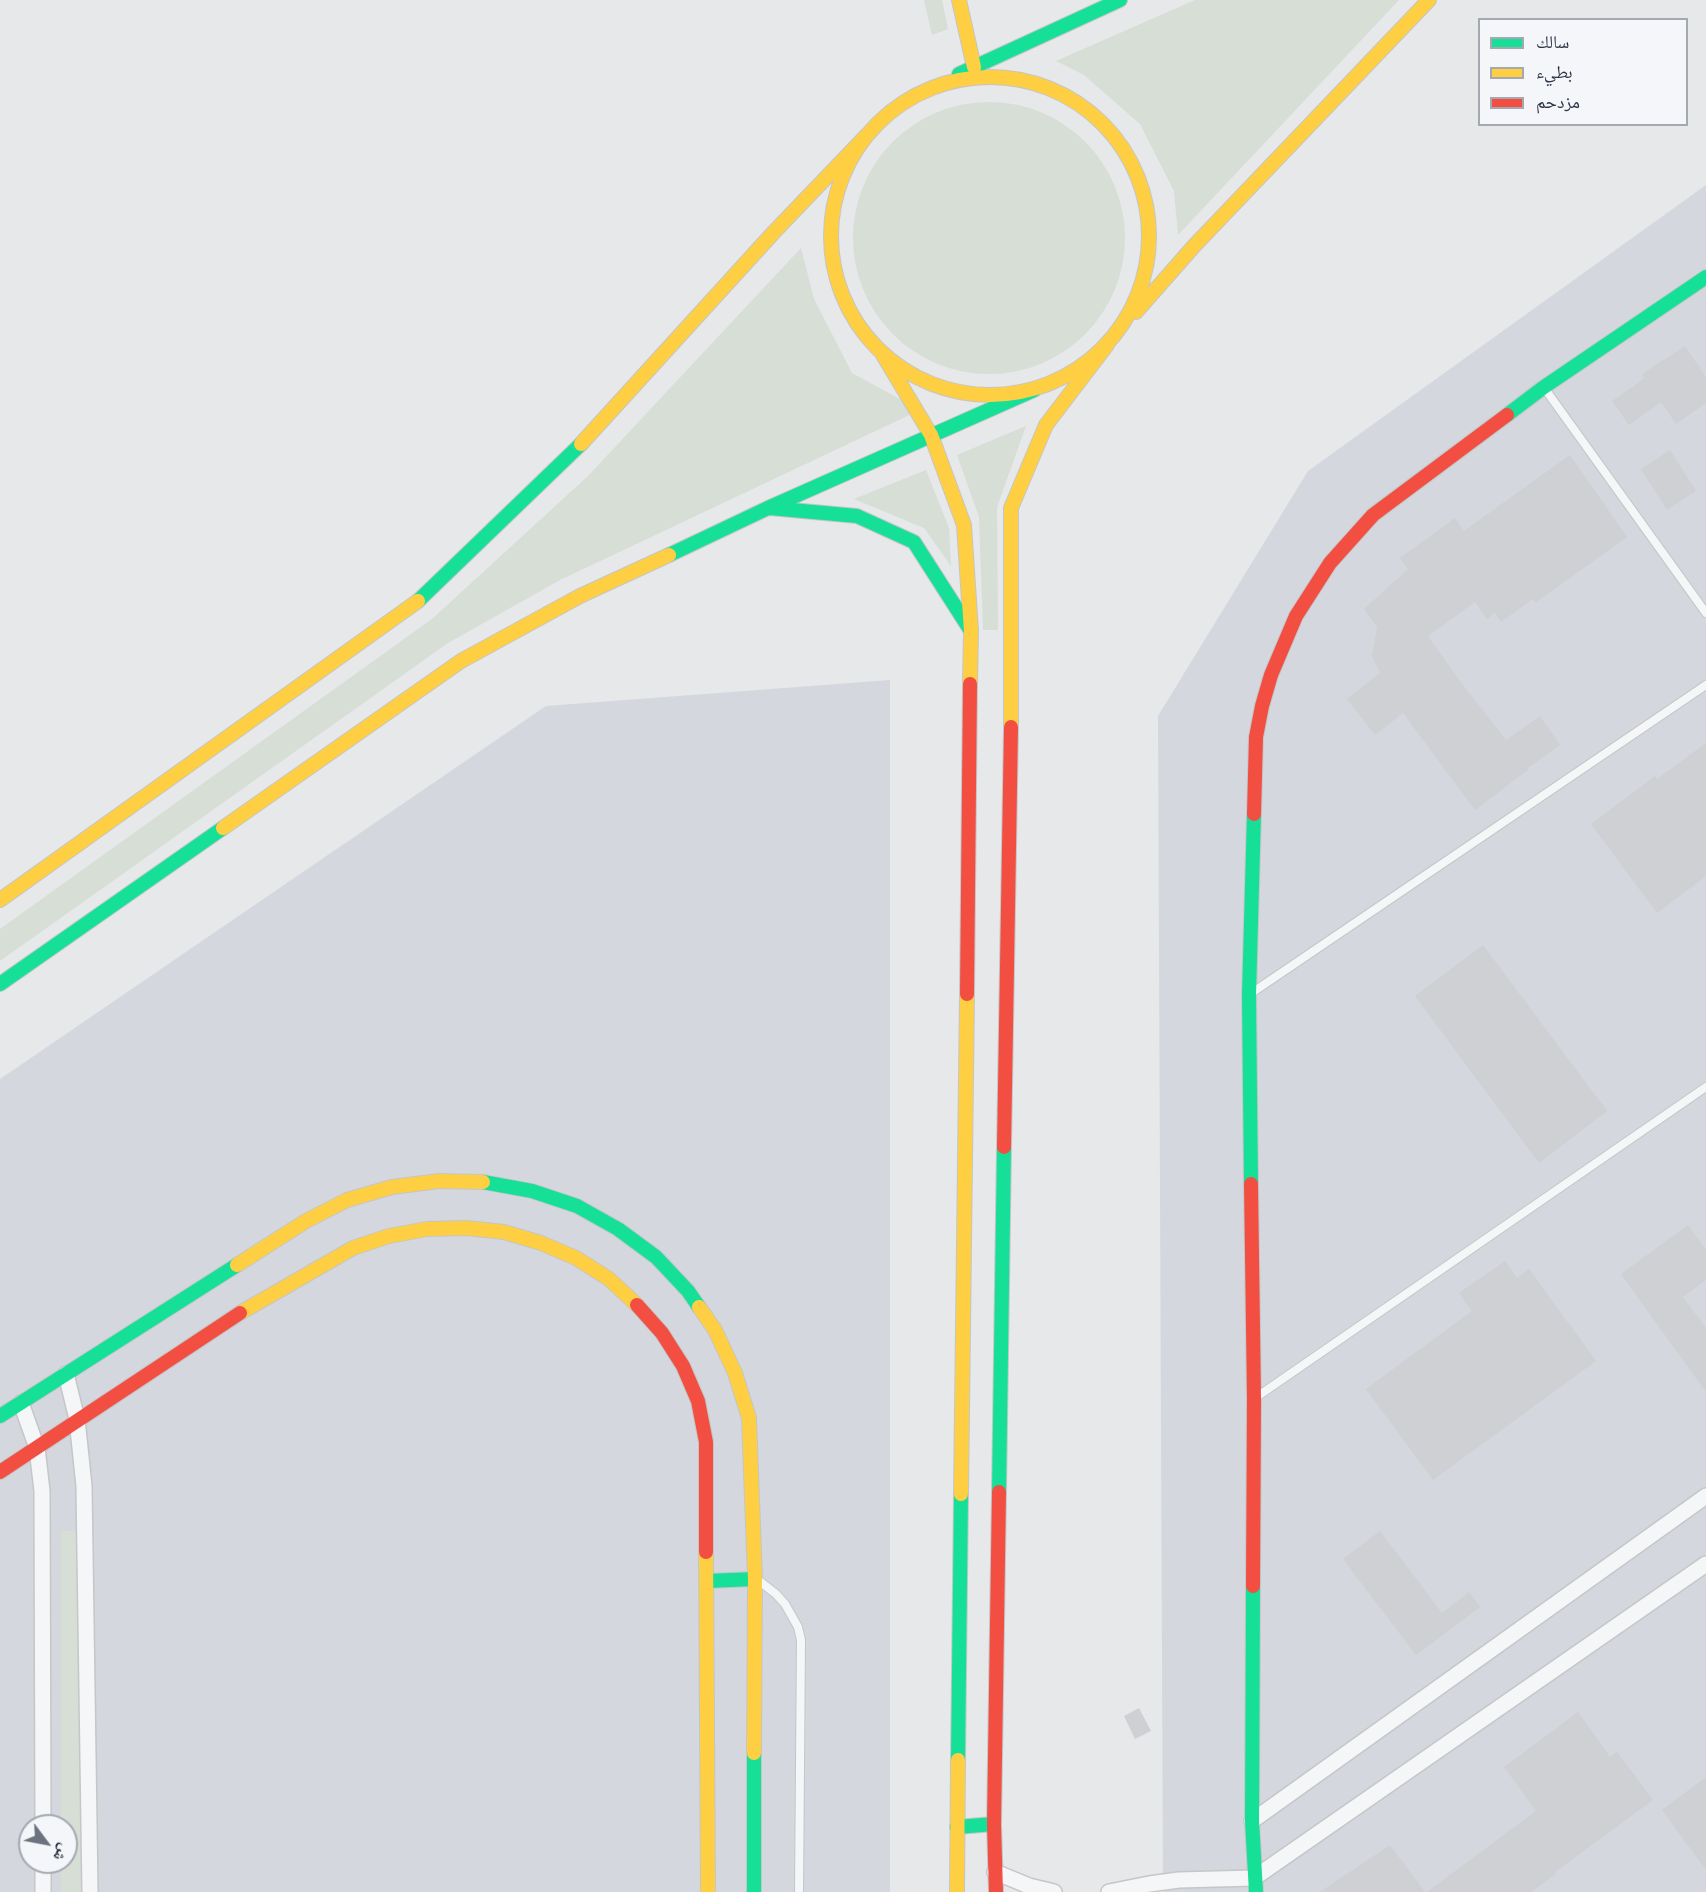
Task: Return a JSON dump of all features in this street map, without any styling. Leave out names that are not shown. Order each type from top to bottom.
[{"type":"main road","points":[[959,0],[974,67]]},
{"type":"main road","points":[[0,900],[419,601],[570,458],[774,232],[894,108],[926,89],[1120,0]]},
{"type":"main road","points":[[996,1892],[994,1824],[1012,640],[1011,508],[1046,425],[1107,345],[1194,246],[1429,0]]},
{"type":"main road","points":[[0,984],[460,661],[580,596],[768,508],[1073,372],[1107,345],[1136,299],[1149,246],[1144,192],[1120,143],[1082,105],[1033,82],[979,76],[926,89]]},
{"type":"main road","points":[[867,135],[842,177],[831,224],[834,272],[852,317],[883,355],[930,435],[964,525],[971,631],[957,1892]]},
{"type":"main road","points":[[1255,1885],[1252,1821],[1254,1399],[1249,995],[1256,737],[1271,675],[1296,616],[1330,563],[1373,515],[1544,387],[1706,277]]},
{"type":"main road","points":[[883,355],[928,384],[981,396],[1034,390]]},
{"type":"main road","points":[[768,508],[857,516],[914,542],[971,631]]},
{"type":"main road","points":[[0,1416],[306,1221],[347,1200],[392,1187],[439,1181],[486,1182],[532,1191],[577,1206],[628,1236],[656,1257],[688,1292],[715,1330],[735,1373],[749,1418],[755,1579],[754,1892]]},
{"type":"main road","points":[[0,1472],[255,1303],[353,1248],[389,1236],[427,1229],[466,1228],[504,1232],[541,1242],[576,1258],[609,1279],[637,1304],[663,1333],[683,1365],[698,1401],[706,1442],[708,1892]]},
{"type":"main road","points":[[707,1581],[755,1579]]},
{"type":"main road","points":[[957,1827],[994,1824]]},
{"type":"street","points":[[66,1374],[77,1419],[84,1486],[90,1892]]},
{"type":"street","points":[[21,1403],[37,1448],[42,1491],[43,1814]]},
{"type":"street","points":[[1252,1821],[1706,1496]]},
{"type":"street","points":[[1109,1892],[1179,1880],[1255,1885],[1706,1564]]},
{"type":"street","points":[[995,1872],[1029,1886],[1054,1892]]},
{"type":"street","points":[[43,1874],[43,1892]]},
{"type":"lane","points":[[1544,387],[1706,614]]},
{"type":"lane","points":[[1249,995],[1706,686]]},
{"type":"lane","points":[[1254,1399],[1706,1086]]},
{"type":"lane","points":[[755,1579],[776,1594],[785,1604],[798,1627],[801,1640],[799,1892]]},
{"type":"shaded area","points":[[924,0],[942,0],[948,29],[932,35]]},
{"type":"shaded area","points":[[1195,0],[1399,0],[1178,235],[1174,191],[1140,124],[1084,75],[1056,61]]},
{"type":"shaded area","points":[[989,102],[1016,105],[1041,112],[1065,125],[1085,142],[1102,162],[1115,186],[1122,211],[1125,238],[1122,265],[1115,290],[1102,314],[1085,334],[1065,351],[1041,364],[1016,371],[989,374],[962,371],[937,364],[913,351],[893,334],[876,314],[863,290],[856,265],[853,238],[856,211],[863,186],[876,162],[893,142],[913,125],[937,112],[962,105]]},
{"type":"shaded area","points":[[1706,185],[1706,1892],[1163,1892],[1158,716],[1308,471]]},
{"type":"shaded area","points":[[801,248],[814,299],[852,373],[920,410],[560,580],[448,643],[0,961],[0,929],[432,619],[588,476]]},
{"type":"shaded area","points":[[1026,426],[997,507],[998,630],[983,630],[979,517],[957,455]]},
{"type":"shaded area","points":[[926,470],[949,528],[951,566],[924,528],[854,499]]},
{"type":"shaded area","points":[[890,680],[890,1892],[0,1892],[0,1079],[546,706]]},
{"type":"shaded area","points":[[61,1531],[83,1531],[83,1892],[61,1892],[61,1874],[78,1874],[78,1814],[61,1814]]},
{"type":"building","points":[[1685,346],[1706,377],[1706,403],[1676,424],[1661,402],[1629,425],[1612,401],[1645,378],[1642,374]]},
{"type":"building","points":[[1670,450],[1696,491],[1667,510],[1641,469]]},
{"type":"building","points":[[1570,455],[1627,537],[1535,603],[1533,599],[1501,622],[1495,613],[1487,619],[1475,602],[1428,636],[1506,740],[1540,716],[1560,745],[1475,810],[1403,713],[1375,735],[1347,699],[1380,673],[1372,656],[1377,627],[1364,609],[1408,569],[1400,558],[1455,518],[1464,531]]},
{"type":"building","points":[[1706,743],[1706,876],[1657,913],[1591,824],[1655,776],[1657,779]]},
{"type":"building","points":[[1483,945],[1607,1111],[1539,1163],[1415,996]]},
{"type":"building","points":[[1688,1225],[1706,1250],[1706,1280],[1683,1297],[1706,1328],[1706,1392],[1621,1274]]},
{"type":"building","points":[[1505,1261],[1517,1278],[1529,1269],[1596,1361],[1433,1480],[1366,1389],[1472,1311],[1459,1293]]},
{"type":"building","points":[[1380,1531],[1442,1613],[1469,1592],[1480,1607],[1416,1655],[1343,1559]]},
{"type":"building","points":[[1139,1708],[1151,1731],[1135,1739],[1124,1716]]},
{"type":"building","points":[[1578,1712],[1610,1757],[1617,1752],[1653,1800],[1531,1892],[1427,1892],[1536,1811],[1504,1767]]},
{"type":"building","points":[[1706,1777],[1706,1870],[1662,1810]]},
{"type":"building","points":[[1390,1845],[1425,1892],[1320,1892]]},
{"type":"traffic: fast","points":[[959,74],[1120,0]]},
{"type":"traffic: fast","points":[[1507,415],[1544,387],[1706,277]]},
{"type":"traffic: fast","points":[[669,555],[768,508],[1034,390]]},
{"type":"traffic: fast","points":[[418,601],[581,444]]},
{"type":"traffic: fast","points":[[770,508],[857,516],[914,542],[971,631]]},
{"type":"traffic: fast","points":[[1251,1184],[1249,995],[1254,814]]},
{"type":"traffic: fast","points":[[0,984],[223,828]]},
{"type":"traffic: fast","points":[[999,1492],[1004,1147]]},
{"type":"traffic: fast","points":[[483,1182],[532,1191],[577,1206],[618,1229],[656,1257],[688,1291],[699,1307]]},
{"type":"traffic: fast","points":[[0,1416],[237,1265]]},
{"type":"traffic: fast","points":[[958,1760],[961,1494]]},
{"type":"traffic: fast","points":[[707,1581],[755,1579]]},
{"type":"traffic: fast","points":[[1253,1586],[1252,1821],[1256,1892]]},
{"type":"traffic: fast","points":[[754,1753],[754,1892]]},
{"type":"traffic: fast","points":[[957,1827],[994,1824]]},
{"type":"traffic: slow","points":[[959,0],[974,67]]},
{"type":"traffic: slow","points":[[1136,312],[1194,246],[1429,0]]},
{"type":"traffic: slow","points":[[990,77],[1021,80],[1051,89],[1091,113],[1113,135],[1137,175],[1146,205],[1149,236],[1146,267],[1137,297],[1113,337],[1091,359],[1051,383],[1021,392],[990,395],[959,392],[929,383],[889,359],[867,337],[843,297],[834,267],[831,236],[834,205],[843,175],[867,135],[889,113],[929,89],[959,80],[990,77]]},
{"type":"traffic: slow","points":[[581,444],[774,232],[867,135]]},
{"type":"traffic: slow","points":[[1011,727],[1011,508],[1046,425],[1107,345]]},
{"type":"traffic: slow","points":[[883,355],[931,435],[964,525],[971,631],[970,684]]},
{"type":"traffic: slow","points":[[223,828],[461,661],[580,596],[669,555]]},
{"type":"traffic: slow","points":[[0,900],[418,601]]},
{"type":"traffic: slow","points":[[961,1494],[967,994]]},
{"type":"traffic: slow","points":[[237,1265],[306,1221],[347,1200],[392,1187],[439,1181],[483,1182]]},
{"type":"traffic: slow","points":[[240,1313],[353,1248],[389,1236],[427,1229],[466,1228],[504,1232],[541,1243],[576,1258],[609,1279],[637,1305]]},
{"type":"traffic: slow","points":[[699,1307],[715,1330],[735,1373],[749,1418],[755,1579],[754,1753]]},
{"type":"traffic: slow","points":[[706,1552],[708,1892]]},
{"type":"traffic: slow","points":[[957,1892],[958,1760]]},
{"type":"traffic: jam","points":[[1254,814],[1256,737],[1262,706],[1271,675],[1296,616],[1330,563],[1373,515],[1507,415]]},
{"type":"traffic: jam","points":[[967,994],[970,684]]},
{"type":"traffic: jam","points":[[1004,1147],[1011,727]]},
{"type":"traffic: jam","points":[[1251,1184],[1254,1399],[1253,1586]]},
{"type":"traffic: jam","points":[[637,1305],[662,1333],[683,1366],[698,1401],[706,1442],[706,1552]]},
{"type":"traffic: jam","points":[[0,1472],[240,1313]]},
{"type":"traffic: jam","points":[[996,1892],[994,1824],[999,1492]]}]
